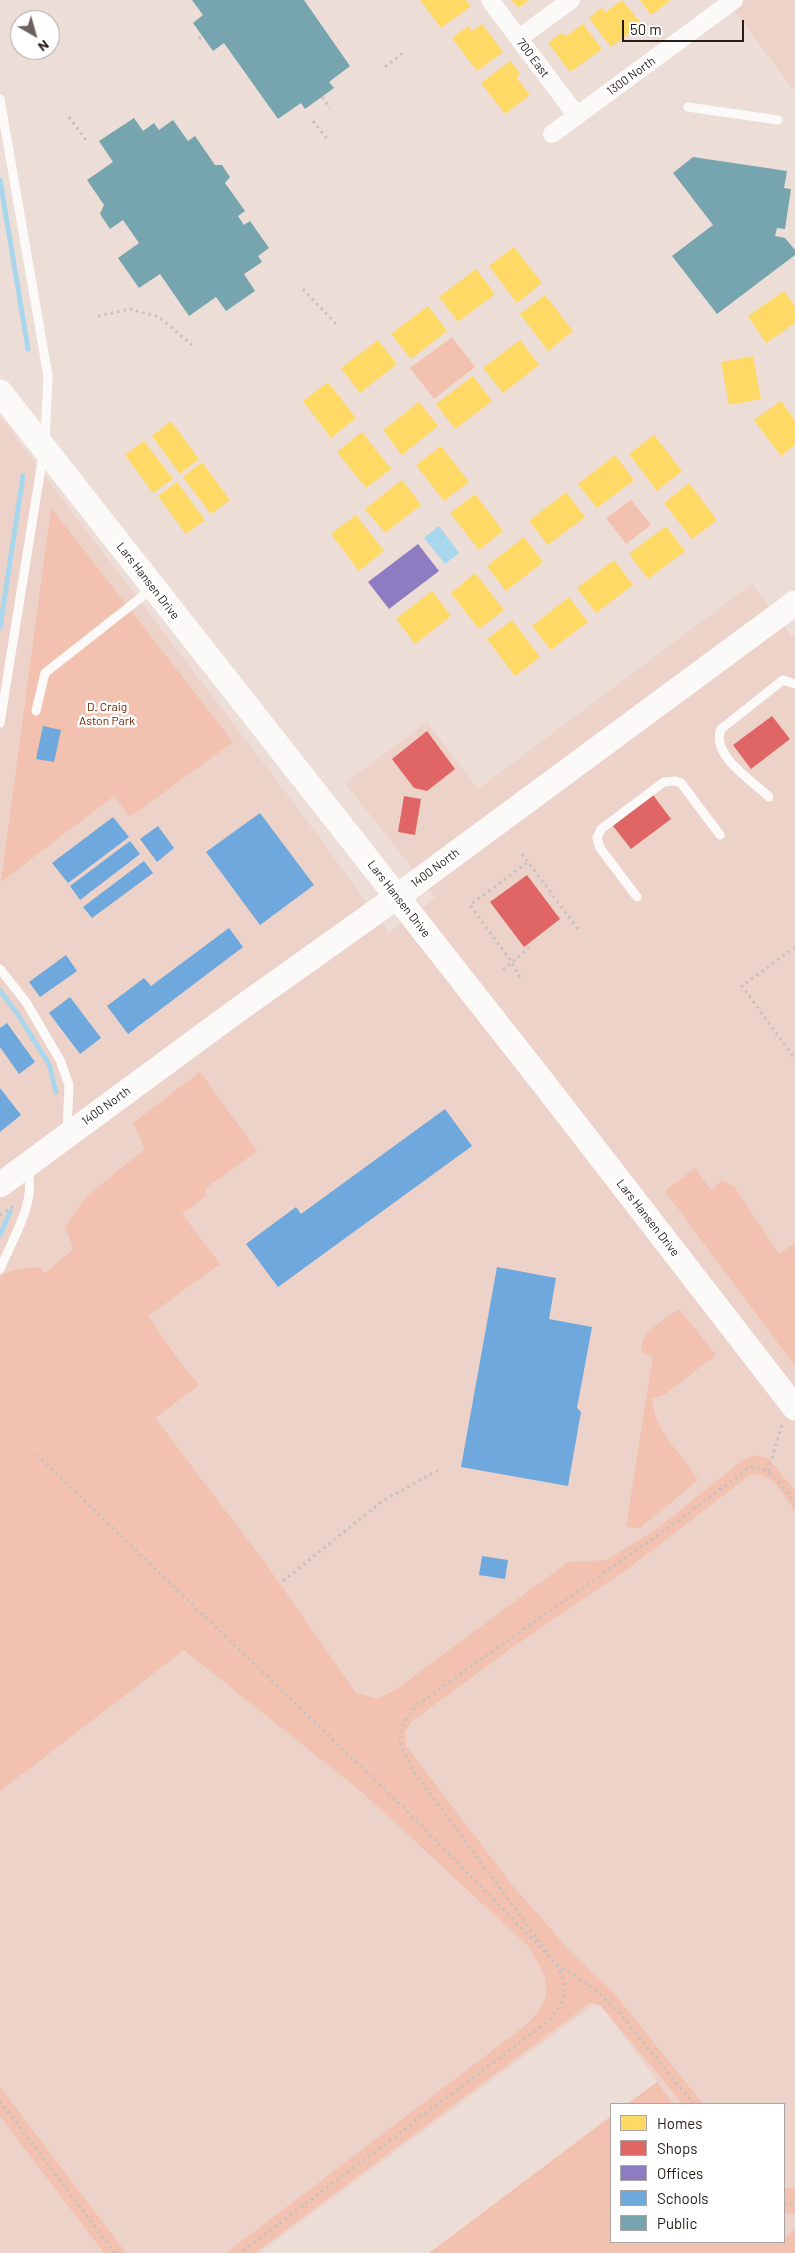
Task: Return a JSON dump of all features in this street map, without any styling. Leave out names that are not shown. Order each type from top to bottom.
[{"type":"main road","name":"Lars Hansen Drive","points":[[1,395],[398,896],[792,1405]]},
{"type":"main road","name":"1400 North","points":[[0,1185],[67,1134],[398,896],[795,603]]},
{"type":"street","name":"700 East","points":[[490,0],[577,116]]},
{"type":"street","points":[[519,38],[571,0]]},
{"type":"street","name":"1300 North","points":[[552,134],[734,0]]},
{"type":"lane","points":[[0,100],[48,376],[44,449],[0,722]]},
{"type":"lane","points":[[688,107],[778,120]]},
{"type":"lane","points":[[36,711],[45,673],[153,588]]},
{"type":"lane","points":[[769,798],[755,782],[740,773],[719,745],[717,738],[721,729],[783,680],[795,684]]},
{"type":"lane","points":[[637,897],[600,848],[597,838],[601,829],[664,782],[675,780],[680,783],[720,834]]},
{"type":"lane","points":[[0,969],[26,1002],[60,1060],[69,1085],[67,1134]]},
{"type":"lane","points":[[0,1269],[26,1205],[31,1181],[26,1166]]},
{"type":"path","points":[[199,39],[202,36]]},
{"type":"path","points":[[385,67],[403,53]]},
{"type":"path","points":[[322,97],[330,108]]},
{"type":"path","points":[[69,117],[86,140]]},
{"type":"path","points":[[313,120],[327,139]]},
{"type":"path","points":[[303,289],[337,325]]},
{"type":"path","points":[[98,316],[130,309],[159,317],[192,345]]},
{"type":"path","points":[[522,854],[578,929]]},
{"type":"path","points":[[520,977],[511,961],[470,906],[528,862]]},
{"type":"path","points":[[795,947],[742,986],[795,1059]]},
{"type":"path","points":[[503,970],[511,961],[529,948]]},
{"type":"path","points":[[768,1471],[792,1405]]},
{"type":"path","points":[[37,1455],[406,1810],[555,1962],[597,1991],[621,2015],[693,2103]]},
{"type":"path","points":[[240,2253],[550,2020],[562,2004],[566,1988],[563,1975],[415,1773],[402,1750],[399,1735],[402,1725],[417,1705],[676,1522],[750,1467],[760,1467],[773,1474],[795,1504]]},
{"type":"path","points":[[283,1581],[381,1502],[440,1469]]},
{"type":"path","points":[[0,2101],[115,2253]]},
{"type":"shaded area","points":[[726,0],[795,0],[795,92]]},
{"type":"shaded area","points":[[0,417],[302,814],[389,933],[436,898],[345,783],[427,722],[478,789],[752,584],[792,637],[795,635],[795,2229],[785,2237],[785,2103],[673,2103],[598,2002],[259,2253],[0,2253]]},
{"type":"green space","points":[[452,337],[475,367],[434,399],[410,368]]},
{"type":"green space","points":[[631,500],[651,525],[626,544],[606,518]]},
{"type":"green space","name":"D. Craig Aston Park","points":[[51,508],[233,742],[130,817],[114,796],[1,882]]},
{"type":"green space","points":[[200,1072],[257,1151],[206,1188],[207,1195],[182,1214],[220,1264],[148,1316],[180,1362],[199,1385],[155,1418],[268,1567],[356,1693],[378,1699],[398,1688],[568,1562],[607,1560],[658,1528],[743,1460],[755,1455],[768,1458],[795,1491],[795,1511],[771,1480],[758,1475],[750,1475],[630,1567],[510,1649],[411,1722],[405,1733],[406,1746],[513,1886],[570,1951],[613,1992],[702,2103],[682,2103],[601,2006],[590,2003],[255,2253],[226,2253],[526,2025],[536,2015],[542,2005],[546,1995],[546,1986],[545,1977],[535,1956],[527,1945],[362,1792],[184,1650],[0,1791],[0,1278],[8,1272],[24,1268],[40,1267],[45,1273],[74,1249],[65,1227],[86,1197],[145,1149],[133,1123]]},
{"type":"green space","points":[[695,1168],[711,1190],[722,1181],[734,1186],[779,1254],[795,1243],[795,1366],[665,1191]]},
{"type":"green space","points":[[679,1309],[716,1355],[665,1394],[652,1398],[654,1410],[663,1431],[698,1480],[640,1528],[626,1527],[653,1356],[643,1354],[641,1347],[643,1340],[653,1328]]},
{"type":"green space","points":[[657,2082],[673,2103],[628,2103]]},
{"type":"green space","points":[[0,2087],[126,2253],[104,2253],[0,2116]]},
{"type":"green space","points":[[610,2117],[610,2243],[785,2243],[785,2237],[795,2229],[795,2253],[429,2253]]},
{"type":"green space","points":[[785,2187],[795,2189],[795,2214],[785,2213]]},
{"type":"water","points":[[439,526],[459,553],[445,564],[424,538]]},
{"type":"building: Homes","points":[[420,0],[466,0],[471,6],[441,28]]},
{"type":"building: Homes","points":[[512,0],[529,0],[518,8]]},
{"type":"building: Homes","points":[[622,0],[642,24],[611,47],[589,18],[601,8],[606,12]]},
{"type":"building: Homes","points":[[640,0],[671,0],[651,15]]},
{"type":"building: Homes","points":[[482,24],[503,52],[477,71],[452,38],[468,26],[472,31]]},
{"type":"building: Homes","points":[[583,24],[602,49],[570,72],[548,43],[561,33],[566,36]]},
{"type":"building: Homes","points":[[510,61],[520,73],[517,78],[530,95],[505,114],[481,83]]},
{"type":"building: Homes","points":[[514,247],[542,283],[517,303],[489,266]]},
{"type":"building: Homes","points":[[476,269],[495,294],[458,322],[439,297]]},
{"type":"building: Homes","points":[[784,291],[795,306],[795,323],[766,343],[748,316]]},
{"type":"building: Homes","points":[[545,295],[573,331],[548,351],[520,314]]},
{"type":"building: Homes","points":[[428,306],[447,331],[411,359],[391,334]]},
{"type":"building: Homes","points":[[378,340],[397,364],[360,393],[341,368]]},
{"type":"building: Homes","points":[[520,340],[539,365],[503,393],[483,368]]},
{"type":"building: Homes","points":[[753,356],[761,399],[729,405],[721,362]]},
{"type":"building: Homes","points":[[473,376],[492,401],[455,429],[436,404]]},
{"type":"building: Homes","points":[[328,382],[356,418],[331,438],[303,401]]},
{"type":"building: Homes","points":[[781,401],[795,420],[795,445],[781,456],[754,420]]},
{"type":"building: Homes","points":[[419,402],[438,426],[402,455],[383,430]]},
{"type":"building: Homes","points":[[171,421],[199,459],[180,474],[152,436]]},
{"type":"building: Homes","points":[[362,432],[391,469],[366,488],[337,452]]},
{"type":"building: Homes","points":[[654,435],[682,471],[657,491],[629,454]]},
{"type":"building: Homes","points":[[144,441],[173,479],[153,493],[125,455]]},
{"type":"building: Homes","points":[[441,446],[469,482],[444,501],[416,465]]},
{"type":"building: Homes","points":[[615,455],[634,480],[597,508],[578,484]]},
{"type":"building: Homes","points":[[202,462],[230,500],[211,514],[183,477]]},
{"type":"building: Homes","points":[[402,480],[421,505],[385,533],[365,509]]},
{"type":"building: Homes","points":[[177,482],[205,520],[186,534],[158,496]]},
{"type":"building: Homes","points":[[689,483],[717,520],[692,539],[664,503]]},
{"type":"building: Homes","points":[[566,492],[585,517],[548,545],[529,521]]},
{"type":"building: Homes","points":[[475,494],[503,531],[479,550],[450,513]]},
{"type":"building: Homes","points":[[356,515],[384,551],[359,571],[331,534]]},
{"type":"building: Homes","points":[[666,526],[685,551],[648,579],[629,554]]},
{"type":"building: Homes","points":[[524,537],[543,562],[506,591],[487,566]]},
{"type":"building: Homes","points":[[614,560],[633,585],[596,613],[577,588]]},
{"type":"building: Homes","points":[[475,573],[504,610],[479,629],[451,593]]},
{"type":"building: Homes","points":[[432,591],[451,616],[415,644],[396,619]]},
{"type":"building: Homes","points":[[569,597],[588,622],[551,650],[532,626]]},
{"type":"building: Homes","points":[[512,620],[540,657],[515,676],[487,639]]},
{"type":"building: Shops","points":[[772,716],[790,739],[751,769],[733,745]]},
{"type":"building: Shops","points":[[427,731],[455,769],[427,791],[414,788],[392,759]]},
{"type":"building: Shops","points":[[653,795],[671,819],[631,849],[613,826]]},
{"type":"building: Shops","points":[[404,796],[421,799],[415,835],[398,832]]},
{"type":"building: Shops","points":[[527,875],[560,919],[524,947],[490,902]]},
{"type":"building: Offices","points":[[418,544],[439,571],[389,609],[368,582]]},
{"type":"building: Schools","points":[[43,726],[61,730],[54,762],[36,759]]},
{"type":"building: Schools","points":[[260,813],[314,885],[260,925],[206,852]]},
{"type":"building: Schools","points":[[113,817],[129,837],[68,883],[52,863]]},
{"type":"building: Schools","points":[[158,826],[174,848],[157,862],[140,839]]},
{"type":"building: Schools","points":[[130,841],[140,854],[80,900],[70,886]]},
{"type":"building: Schools","points":[[144,861],[153,873],[92,918],[83,907]]},
{"type":"building: Schools","points":[[229,928],[243,947],[128,1034],[107,1006],[144,978],[151,986]]},
{"type":"building: Schools","points":[[66,955],[77,971],[40,997],[29,982]]},
{"type":"building: Schools","points":[[70,997],[101,1038],[80,1054],[49,1013]]},
{"type":"building: Schools","points":[[7,1023],[35,1062],[19,1074],[0,1047],[0,1028]]},
{"type":"building: Schools","points":[[0,1088],[21,1115],[0,1132]]},
{"type":"building: Schools","points":[[445,1109],[472,1146],[278,1287],[246,1244],[296,1207],[301,1214]]},
{"type":"building: Schools","points":[[497,1267],[556,1278],[549,1319],[592,1327],[577,1408],[581,1412],[568,1486],[461,1467]]},
{"type":"building: Schools","points":[[482,1556],[508,1560],[505,1579],[479,1575]]},
{"type":"building: Public","points":[[192,0],[304,0],[350,66],[329,82],[334,88],[305,109],[301,103],[278,119],[224,43],[213,51],[193,23],[203,15]]},
{"type":"building: Public","points":[[134,118],[143,131],[154,123],[159,130],[173,120],[188,141],[195,136],[215,165],[222,165],[230,177],[225,183],[245,211],[238,216],[244,225],[250,221],[269,248],[258,256],[262,262],[244,274],[255,291],[226,311],[216,297],[189,316],[160,274],[139,288],[118,258],[139,243],[123,220],[110,229],[100,214],[104,205],[87,180],[113,162],[99,141]]},
{"type":"building: Public","points":[[693,157],[787,171],[784,188],[791,189],[785,229],[777,228],[775,236],[785,238],[795,250],[795,255],[717,314],[672,256],[713,225],[673,173]]},
{"type":"waterway","points":[[0,180],[28,349]]},
{"type":"waterway","points":[[0,628],[23,476]]},
{"type":"waterway","points":[[0,991],[17,1013],[49,1064],[56,1092]]},
{"type":"waterway","points":[[0,1235],[10,1212]]}]
